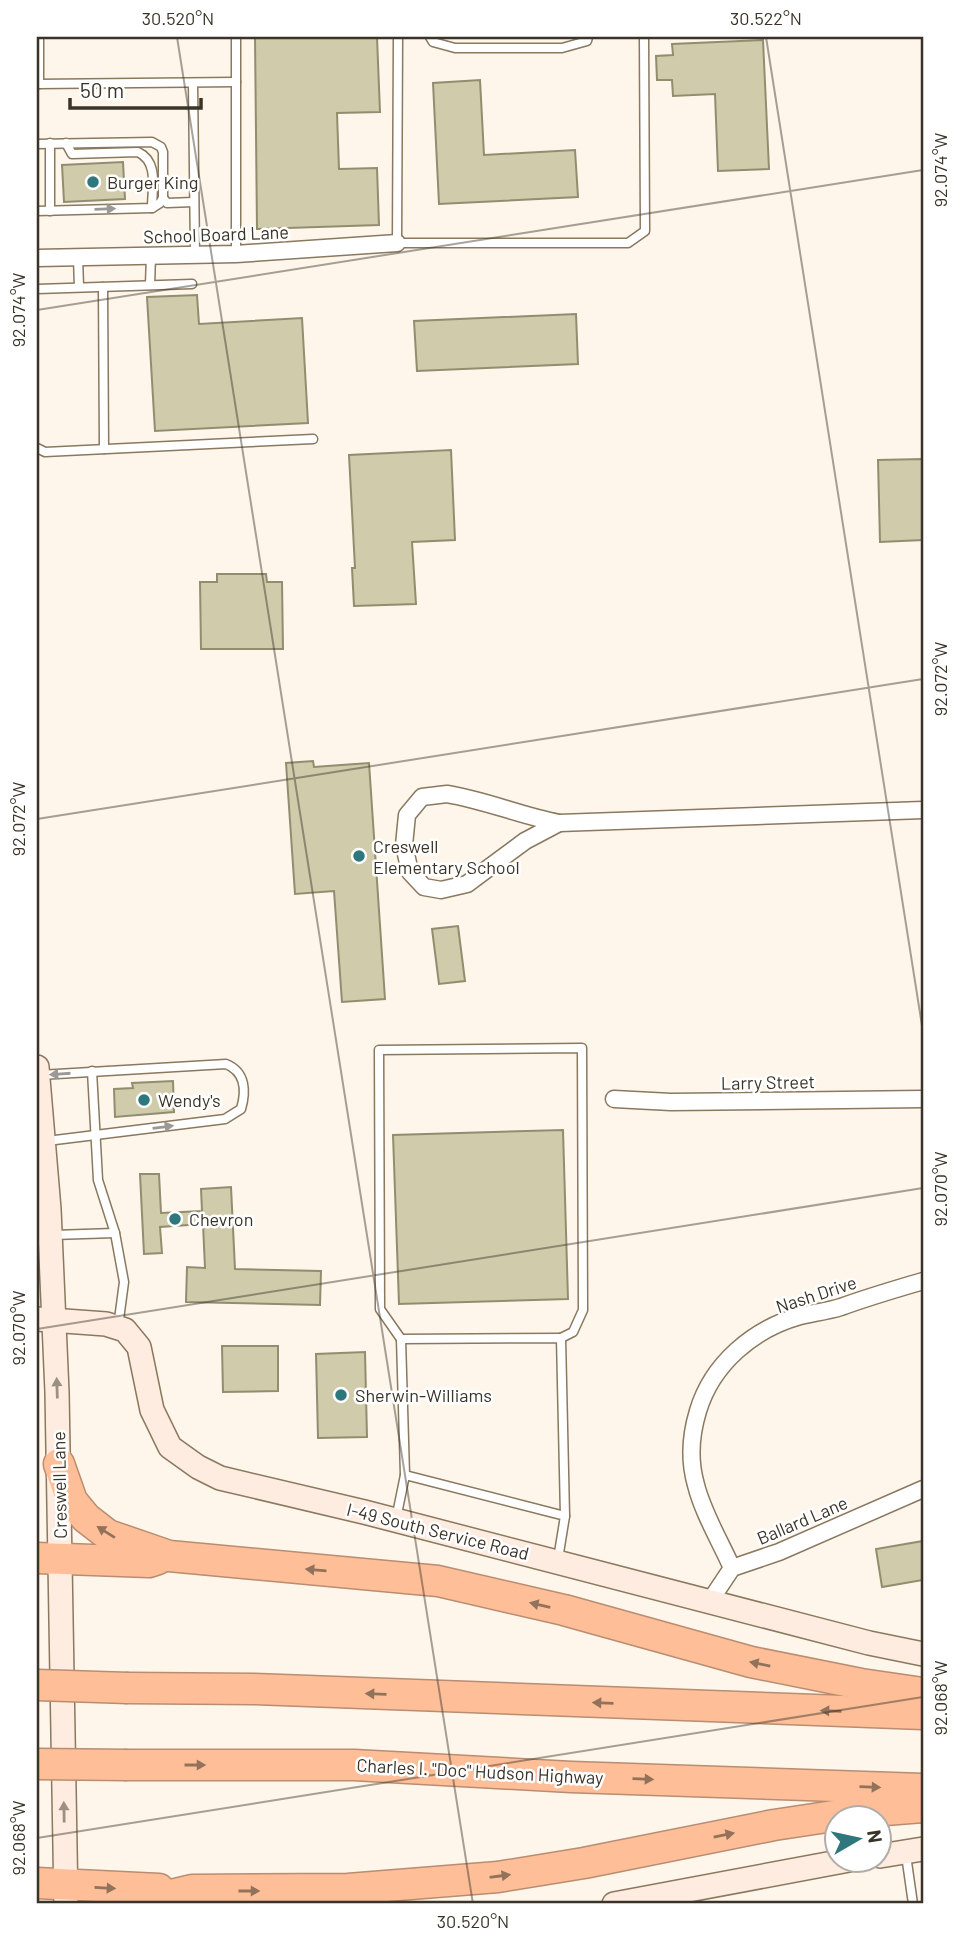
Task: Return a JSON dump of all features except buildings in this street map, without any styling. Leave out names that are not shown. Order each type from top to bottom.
[{"type":"highway","points":[[59,1464],[72,1501],[86,1518],[108,1535],[169,1556],[438,1581],[564,1610],[751,1662],[861,1684],[923,1693]]},
{"type":"highway","points":[[49,1560],[149,1562],[169,1556]]},
{"type":"highway","points":[[37,1685],[254,1689],[923,1714]]},
{"type":"highway","name":"Charles I. \"Doc\" Hudson Highway","points":[[37,1764],[354,1765],[571,1777],[923,1789]]},
{"type":"highway","points":[[56,1891],[348,1889],[498,1877],[584,1863],[774,1825],[860,1812],[923,1807]]},
{"type":"highway","points":[[133,1904],[192,1891]]},
{"type":"street","name":"School Board Lane","points":[[37,258],[236,254],[397,243]]},
{"type":"street","points":[[559,823],[525,841],[467,884],[441,890],[424,887],[410,872],[404,845],[407,815],[422,797],[447,794],[472,797],[531,818],[559,823],[923,810]]},
{"type":"street","name":"Creswell Lane","points":[[37,1071],[50,1235],[45,1320],[59,1464],[49,1560],[56,1891]]},
{"type":"street","name":"Larry Street","points":[[614,1099],[671,1102],[923,1099]]},
{"type":"street","name":"Nash Drive","points":[[732,1568],[695,1485],[692,1441],[702,1398],[713,1378],[726,1360],[760,1334],[798,1317],[841,1307],[923,1281]]},
{"type":"street","points":[[45,1320],[106,1324],[118,1328]]},
{"type":"street","name":"I-49 South Service Road","points":[[118,1328],[125,1330],[139,1347],[152,1410],[170,1447],[198,1467],[220,1478],[396,1520],[869,1643],[923,1654]]},
{"type":"street","name":"Ballard Lane","points":[[732,1568],[779,1552],[923,1489]]},
{"type":"street","points":[[710,1601],[732,1568]]},
{"type":"street","points":[[894,1854],[914,1850]]},
{"type":"street","points":[[614,1904],[824,1865]]},
{"type":"lane","points":[[39,37],[38,84],[236,82]]},
{"type":"lane","points":[[236,37],[236,254]]},
{"type":"lane","points":[[398,37],[397,243],[628,243],[645,231],[644,37]]},
{"type":"lane","points":[[430,37],[433,42],[455,48],[562,48],[587,41],[588,37]]},
{"type":"lane","points":[[193,83],[195,255]]},
{"type":"lane","points":[[37,144],[152,142],[163,152],[163,198],[152,208],[37,211]]},
{"type":"lane","points":[[50,143],[50,211]]},
{"type":"lane","points":[[66,143],[72,154],[138,152],[145,155],[152,168],[152,208]]},
{"type":"lane","points":[[163,198],[167,203],[194,202]]},
{"type":"lane","points":[[150,285],[151,256]]},
{"type":"lane","points":[[78,257],[79,288]]},
{"type":"lane","points":[[37,289],[192,284]]},
{"type":"lane","points":[[103,287],[104,449]]},
{"type":"lane","points":[[37,448],[45,452],[313,439]]},
{"type":"lane","points":[[396,1520],[405,1475],[401,1339],[380,1309],[379,1049],[582,1048],[583,1310],[573,1332],[561,1338],[401,1339]]},
{"type":"lane","points":[[37,1071],[226,1064],[235,1067],[243,1081],[241,1110],[225,1119],[44,1142]]},
{"type":"lane","points":[[92,1071],[98,1180],[115,1233],[124,1282],[118,1328]]},
{"type":"lane","points":[[50,1235],[115,1233]]},
{"type":"lane","points":[[557,1562],[565,1516],[561,1338]]},
{"type":"lane","points":[[405,1475],[565,1516]]},
{"type":"lane","points":[[913,1904],[914,1850]]},
{"type":"place","name":"Burger King","points":[[93,182]]},
{"type":"place","name":"Creswell Elementary School","points":[[359,856]]},
{"type":"place","name":"Wendy's","points":[[144,1100]]},
{"type":"place","name":"Chevron","points":[[175,1219]]},
{"type":"place","name":"Sherwin-Williams","points":[[341,1395]]}]
